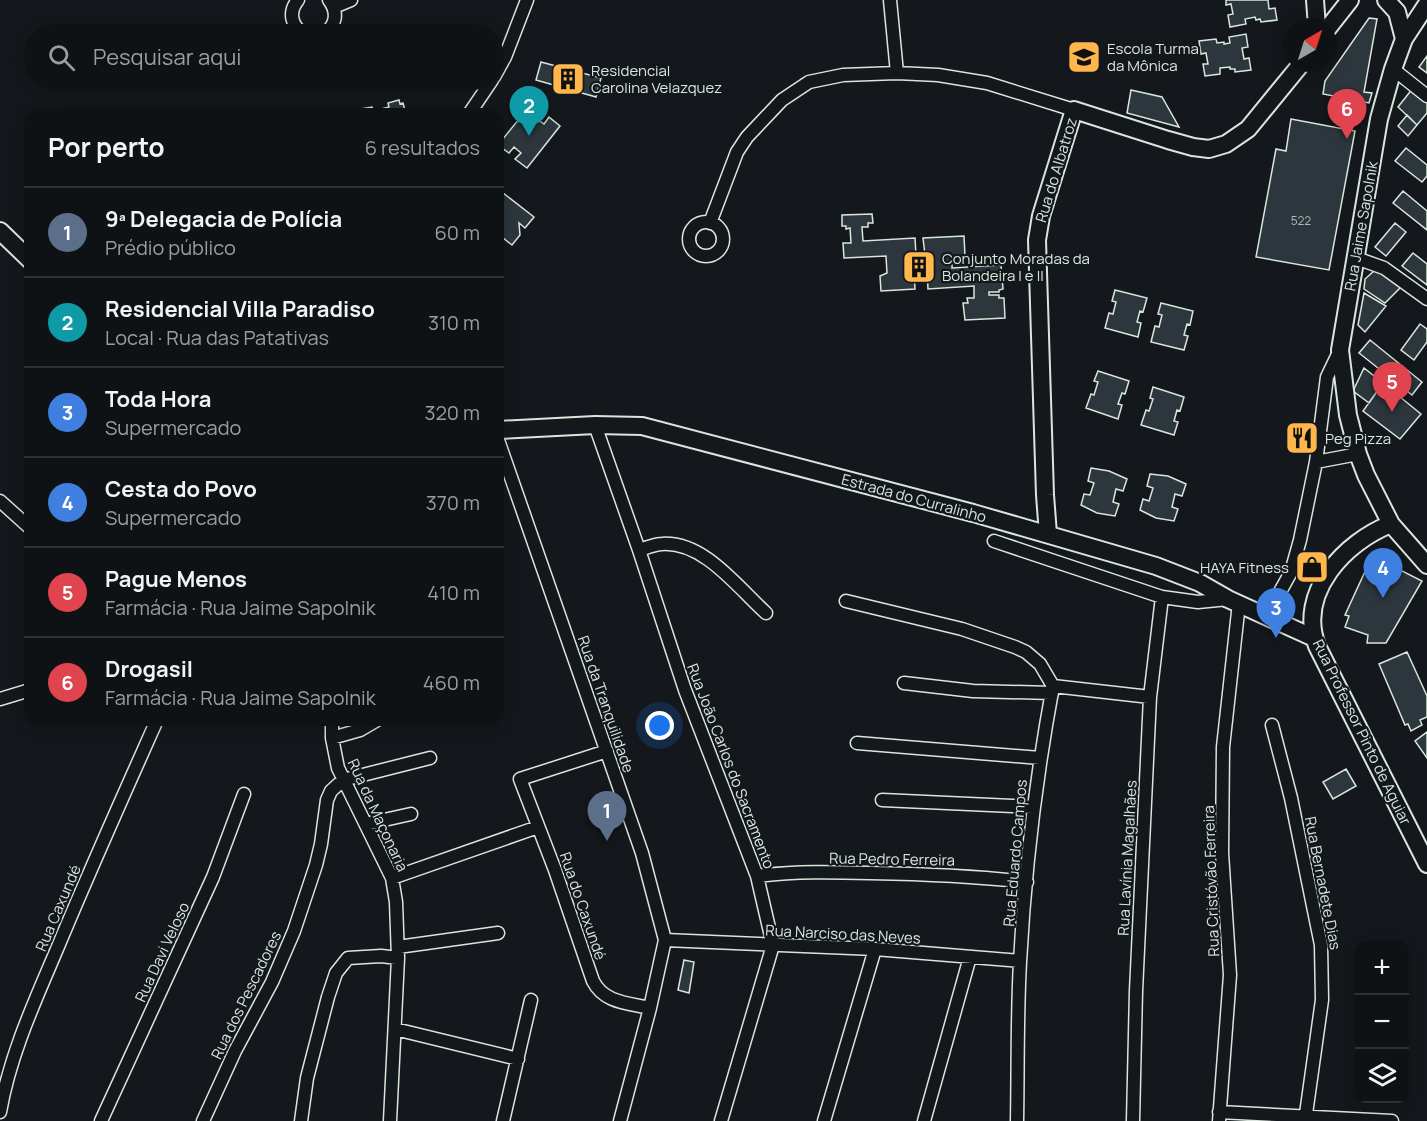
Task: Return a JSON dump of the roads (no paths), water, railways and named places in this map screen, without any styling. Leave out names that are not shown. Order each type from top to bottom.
[{"type":"street","points":[[294,24],[291,16],[292,8],[298,0]]},
{"type":"street","points":[[333,24],[335,20],[332,3],[351,0]]},
{"type":"street","points":[[504,57],[527,0]]},
{"type":"street","points":[[890,0],[897,73]]},
{"type":"street","points":[[1315,0],[1316,18]]},
{"type":"street","points":[[1336,18],[1350,0]]},
{"type":"street","points":[[1394,4],[1413,13],[1425,5]]},
{"type":"street","points":[[1394,4],[1404,39]]},
{"type":"street","name":"Rua Jaime Sapolnik","points":[[1425,5],[1404,39],[1379,119],[1340,350],[1344,393],[1358,454],[1377,499],[1391,524],[1427,565]]},
{"type":"street","points":[[1393,69],[1427,96]]},
{"type":"street","name":"Rua do Albatroz","points":[[1048,534],[1037,240],[1041,216],[1074,110],[1193,147],[1209,149],[1226,144],[1248,129],[1295,72]]},
{"type":"street","points":[[710,223],[737,152],[756,125],[782,100],[809,82],[843,75],[897,73],[962,78],[1019,92],[1074,110]]},
{"type":"street","points":[[473,108],[485,90]]},
{"type":"street","points":[[0,231],[24,254]]},
{"type":"street","points":[[1356,258],[1384,268],[1427,299]]},
{"type":"street","name":"Rua Jaime Sapolnik","points":[[1266,617],[1291,572],[1305,519],[1316,462],[1327,377],[1340,350]]},
{"type":"street","name":"Estrada do Curralinho","points":[[504,430],[595,425],[642,426],[1048,534],[1178,573],[1314,638]]},
{"type":"street","name":"Rua João Carlos do Sacramento","points":[[595,425],[685,690],[757,876],[773,945],[721,1121]]},
{"type":"street","points":[[1316,462],[1358,454]]},
{"type":"street","name":"Rua da Tranquilidade","points":[[504,461],[642,853],[665,940],[650,1008],[620,1121]]},
{"type":"street","points":[[0,501],[24,523]]},
{"type":"street","name":"Rua Professor Pinto de Aguiar","points":[[1391,524],[1377,529],[1352,547],[1327,573],[1314,603],[1312,617],[1314,638],[1427,864]]},
{"type":"street","points":[[994,541],[1162,597],[1198,603],[1233,601]]},
{"type":"street","points":[[639,550],[661,544],[693,550],[728,575],[766,613]]},
{"type":"street","name":"Rua Lavínia Magalhães","points":[[1133,1121],[1136,979],[1150,696],[1162,597]]},
{"type":"street","points":[[846,601],[962,629],[1015,647],[1026,652],[1040,664],[1052,690]]},
{"type":"street","name":"Rua Cristóvão Ferreira","points":[[1219,1116],[1230,975],[1222,853],[1223,747],[1233,601]]},
{"type":"street","points":[[904,683],[965,690],[1052,690],[1150,696]]},
{"type":"street","name":"Rua Eduardo Campos","points":[[1017,1121],[1020,962],[1033,807],[1052,690]]},
{"type":"street","points":[[0,699],[24,692]]},
{"type":"street","name":"Rua Bernadete Dias","points":[[1272,725],[1291,798],[1321,945],[1322,1000],[1305,1119]]},
{"type":"street","name":"Rua Caxundé","points":[[0,1112],[11,1062],[34,1003],[95,858],[154,726]]},
{"type":"street","name":"Rua da Maçonaria","points":[[332,726],[338,768],[392,878],[398,921],[398,953],[390,1121]]},
{"type":"street","points":[[332,738],[367,726]]},
{"type":"street","points":[[857,742],[1040,758]]},
{"type":"street","name":"Rua do Caxundé","points":[[607,751],[520,779],[598,992],[621,1002],[650,1008]]},
{"type":"street","points":[[343,780],[430,758]]},
{"type":"street","name":"Rua dos Pescadores","points":[[203,1121],[226,1068],[272,982],[294,932],[319,854],[327,800],[331,791],[343,780]]},
{"type":"street","name":"Rua Davi Veloso","points":[[101,1121],[213,877],[244,794]]},
{"type":"street","points":[[882,800],[1033,807]]},
{"type":"street","points":[[366,824],[411,814]]},
{"type":"street","points":[[392,878],[538,827]]},
{"type":"street","name":"Rua Pedro Ferreira","points":[[757,876],[799,873],[924,874],[963,875],[1027,882]]},
{"type":"street","points":[[300,1121],[307,1078],[336,973],[348,958],[381,956],[498,933]]},
{"type":"street","name":"Rua Narciso das Neves","points":[[665,940],[875,949],[1020,962]]},
{"type":"street","points":[[824,1121],[875,949]]},
{"type":"street","points":[[924,1121],[970,957]]},
{"type":"street","points":[[503,1121],[531,1000]]},
{"type":"street","points":[[395,1029],[518,1059]]},
{"type":"street","points":[[929,1103],[930,1121]]},
{"type":"street","points":[[1219,1116],[1392,1121]]},
{"type":"place","name":"Escola Turma da Mônica","points":[[1084,57]]},
{"type":"place","name":"Residencial Carolina Velazquez","points":[[568,79]]},
{"type":"place","name":"Residencial Villa Paradiso","points":[[529,136]]},
{"type":"place","name":"Drogasil","points":[[1347,139]]},
{"type":"place","name":"Conjunto Moradas da Bolandeira I e II","points":[[919,267]]},
{"type":"place","name":"Pague Menos","points":[[1392,412]]},
{"type":"place","name":"Peg Pizza","points":[[1302,438]]},
{"type":"place","name":"HAYA Fitness","points":[[1312,567]]},
{"type":"place","name":"Cesta do Povo","points":[[1383,598]]},
{"type":"place","name":"Toda Hora","points":[[1276,638]]},
{"type":"place","name":"9ª Delegacia de Polícia","points":[[607,841]]}]
